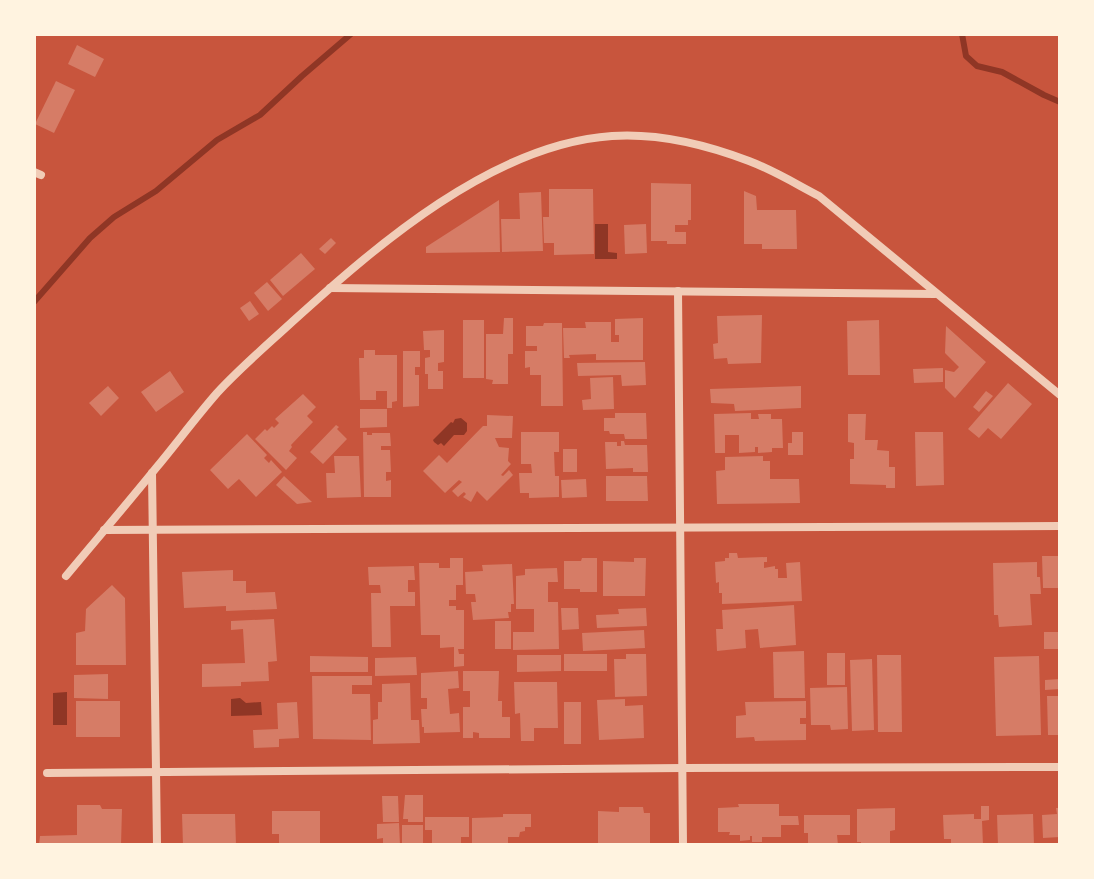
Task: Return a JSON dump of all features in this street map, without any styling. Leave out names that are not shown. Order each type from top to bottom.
[{"type":"street","points":[[66,576],[218,393],[329,288],[437,204],[496,170],[542,149],[574,140],[614,136],[652,137],[710,149],[779,175],[819,196],[1060,395]]},
{"type":"street","points":[[329,288],[935,294]]},
{"type":"street","points":[[678,291],[683,845]]},
{"type":"street","points":[[152,473],[157,845]]},
{"type":"street","points":[[104,530],[1060,526]]},
{"type":"street","points":[[47,773],[1060,767]]},
{"type":"shaded area","points":[[595,224],[608,224],[608,252],[617,253],[617,259],[595,259]]},
{"type":"shaded area","points":[[461,418],[467,423],[464,435],[454,435],[444,446],[434,442],[451,422]]},
{"type":"shaded area","points":[[67,692],[67,725],[53,725],[53,693]]},
{"type":"shaded area","points":[[240,698],[246,703],[261,702],[262,715],[231,716],[231,699]]},
{"type":"building","points":[[77,45],[104,59],[95,77],[68,64]]},
{"type":"building","points":[[56,81],[75,90],[54,133],[35,124]]},
{"type":"building","points":[[651,183],[691,184],[691,220],[688,220],[688,225],[675,225],[675,232],[686,232],[686,244],[651,241]]},
{"type":"building","points":[[549,189],[593,189],[594,254],[554,255],[554,243],[544,243],[543,217],[549,217]]},
{"type":"building","points":[[744,191],[756,196],[757,210],[796,210],[797,249],[762,249],[762,244],[744,244]]},
{"type":"building","points":[[541,192],[543,251],[502,252],[501,219],[520,219],[519,193]]},
{"type":"building","points":[[499,200],[500,252],[426,253],[426,247]]},
{"type":"building","points":[[646,224],[647,253],[625,254],[624,225]]},
{"type":"building","points":[[331,238],[336,243],[325,254],[319,249]]},
{"type":"building","points":[[301,253],[315,269],[283,296],[270,280]]},
{"type":"building","points":[[267,282],[282,299],[268,311],[254,293]]},
{"type":"building","points":[[250,301],[259,314],[249,321],[240,308]]},
{"type":"building","points":[[762,315],[761,363],[728,364],[727,358],[714,359],[713,344],[718,343],[717,316]]},
{"type":"building","points":[[504,318],[513,318],[513,354],[508,354],[508,384],[492,384],[493,380],[486,379],[486,334],[503,334]]},
{"type":"building","points":[[643,318],[643,360],[596,360],[596,354],[564,358],[563,328],[586,328],[585,322],[611,322],[611,342],[619,342],[619,335],[615,335],[615,319]]},
{"type":"building","points":[[463,320],[484,320],[484,378],[463,378]]},
{"type":"building","points":[[879,320],[880,375],[848,375],[847,321]]},
{"type":"building","points":[[544,323],[562,323],[563,406],[541,406],[541,375],[530,375],[530,367],[525,368],[525,351],[537,351],[537,346],[526,346],[526,326],[543,326]]},
{"type":"building","points":[[946,326],[986,362],[955,398],[945,388],[945,370],[954,372],[959,367],[945,353]]},
{"type":"building","points":[[444,330],[444,362],[438,363],[438,371],[443,371],[443,389],[428,389],[425,358],[430,357],[430,350],[424,350],[423,331]]},
{"type":"building","points":[[364,350],[375,350],[375,355],[397,355],[397,401],[392,402],[392,408],[387,408],[387,391],[376,391],[376,400],[360,400],[359,358],[364,358]]},
{"type":"building","points":[[403,351],[420,351],[420,367],[415,367],[415,375],[419,375],[419,406],[403,407]]},
{"type":"building","points":[[645,362],[646,385],[622,386],[621,375],[578,376],[577,363]]},
{"type":"building","points":[[943,368],[943,382],[914,383],[913,369]]},
{"type":"building","points":[[170,371],[184,392],[156,412],[141,392]]},
{"type":"building","points":[[613,377],[614,409],[583,410],[582,400],[591,399],[590,378]]},
{"type":"building","points":[[1008,383],[1032,404],[1001,439],[988,428],[979,438],[968,429]]},
{"type":"building","points":[[108,386],[119,398],[101,416],[89,403]]},
{"type":"building","points":[[801,386],[801,408],[735,411],[734,404],[711,403],[710,389]]},
{"type":"building","points":[[986,391],[993,396],[979,412],[973,407]]},
{"type":"building","points":[[303,394],[316,407],[307,416],[313,422],[291,445],[289,451],[297,458],[286,470],[255,439],[265,429],[274,428],[279,423],[275,419]]},
{"type":"building","points":[[360,409],[387,409],[387,427],[360,428]]},
{"type":"building","points":[[615,413],[646,413],[647,439],[625,439],[624,434],[604,431],[604,418],[615,418]]},
{"type":"building","points":[[751,413],[751,419],[759,419],[758,414],[771,414],[771,419],[782,419],[783,448],[758,453],[758,447],[755,447],[755,452],[739,453],[739,435],[725,435],[725,453],[715,453],[714,414]]},
{"type":"building","points":[[848,414],[866,414],[865,440],[878,440],[877,450],[889,451],[889,467],[895,467],[895,488],[850,484],[850,459],[854,459],[854,443],[848,442]]},
{"type":"building","points":[[487,415],[513,416],[512,438],[495,438],[499,447],[509,448],[508,461],[511,464],[501,475],[509,470],[513,475],[487,501],[477,491],[471,502],[463,497],[464,492],[458,497],[452,491],[462,482],[459,480],[445,493],[423,471],[439,455],[447,463],[483,426],[487,426]]},
{"type":"building","points":[[336,425],[347,439],[323,464],[310,452]]},
{"type":"building","points":[[363,432],[367,435],[390,433],[391,446],[381,446],[381,450],[390,450],[391,472],[386,472],[386,481],[391,480],[391,497],[364,497]]},
{"type":"building","points":[[521,432],[559,432],[559,452],[554,452],[559,497],[529,498],[529,493],[520,493],[519,473],[532,473],[531,464],[521,464]]},
{"type":"building","points":[[792,432],[803,432],[803,455],[788,455]]},
{"type":"building","points":[[915,432],[943,432],[944,485],[916,486]]},
{"type":"building","points":[[247,434],[267,455],[264,458],[269,463],[271,460],[282,472],[256,497],[239,479],[228,489],[210,470]]},
{"type":"building","points":[[621,441],[625,445],[647,445],[648,472],[633,472],[633,468],[606,469],[605,442],[617,442],[617,446],[621,446]]},
{"type":"building","points":[[563,449],[577,449],[577,472],[563,472]]},
{"type":"building","points":[[334,456],[359,456],[361,497],[327,498],[326,473],[335,473]]},
{"type":"building","points":[[763,456],[763,461],[770,461],[770,479],[799,479],[800,503],[717,504],[716,471],[725,470],[725,457]]},
{"type":"building","points":[[284,476],[312,502],[297,504],[276,485]]},
{"type":"building","points":[[606,476],[647,476],[648,501],[606,501]]},
{"type":"building","points":[[586,479],[587,497],[562,498],[561,480]]},
{"type":"building","points":[[729,553],[737,553],[738,558],[767,557],[764,568],[775,566],[778,578],[787,578],[786,563],[800,562],[802,601],[722,604],[719,582],[716,583],[715,562],[725,561]]},
{"type":"building","points":[[1042,556],[1060,556],[1060,588],[1043,588]]},
{"type":"building","points":[[450,558],[463,558],[463,585],[456,585],[456,600],[449,600],[449,606],[464,610],[464,649],[458,649],[459,654],[464,654],[464,666],[454,667],[454,647],[440,648],[440,635],[421,635],[419,563],[439,563],[439,568],[450,568]]},
{"type":"building","points":[[582,558],[597,558],[597,592],[564,589],[564,561],[581,561]]},
{"type":"building","points":[[634,558],[646,558],[645,596],[603,596],[603,561],[634,562]]},
{"type":"building","points":[[1037,562],[1041,594],[1030,594],[1032,625],[999,627],[998,615],[994,615],[993,563]]},
{"type":"building","points":[[512,564],[514,604],[508,612],[509,618],[473,620],[471,602],[476,602],[475,594],[466,594],[465,572],[483,571],[482,565]]},
{"type":"building","points":[[414,566],[415,580],[408,580],[408,592],[415,592],[415,606],[390,606],[391,647],[372,647],[371,593],[381,593],[380,585],[369,585],[368,567]]},
{"type":"building","points":[[557,568],[558,582],[548,582],[548,602],[558,602],[559,649],[513,650],[513,632],[534,632],[534,609],[516,609],[516,576],[525,575],[525,569]]},
{"type":"building","points":[[233,570],[233,581],[246,581],[246,593],[275,592],[277,609],[226,611],[226,606],[184,608],[182,572]]},
{"type":"building","points":[[112,585],[125,598],[126,665],[76,665],[76,633],[85,631],[86,609]]},
{"type":"building","points":[[794,605],[796,645],[760,648],[758,629],[745,630],[746,648],[717,651],[716,629],[723,629],[722,610]]},
{"type":"building","points":[[561,608],[578,608],[579,629],[562,630]]},
{"type":"building","points":[[646,608],[647,626],[597,628],[596,615],[619,614],[618,609]]},
{"type":"building","points":[[274,619],[277,661],[268,662],[269,681],[241,682],[241,686],[202,687],[202,664],[245,663],[243,629],[231,630],[231,621]]},
{"type":"building","points":[[495,621],[511,621],[511,649],[495,649]]},
{"type":"building","points":[[644,630],[645,648],[583,651],[582,633]]},
{"type":"building","points":[[1044,632],[1060,632],[1060,649],[1044,649]]},
{"type":"building","points":[[804,651],[805,698],[774,698],[773,652]]},
{"type":"building","points":[[827,653],[845,653],[845,685],[827,685]]},
{"type":"building","points":[[564,654],[607,654],[607,671],[564,671]]},
{"type":"building","points":[[626,654],[646,654],[647,696],[615,697],[614,659],[626,659]]},
{"type":"building","points":[[517,655],[561,655],[561,671],[517,672]]},
{"type":"building","points":[[877,655],[901,655],[902,732],[878,732]]},
{"type":"building","points":[[310,656],[368,657],[368,672],[310,672]]},
{"type":"building","points":[[1039,656],[1041,735],[996,736],[994,657]]},
{"type":"building","points":[[416,657],[417,675],[375,676],[375,658]]},
{"type":"building","points":[[872,659],[874,730],[852,731],[850,660]]},
{"type":"building","points":[[458,671],[459,688],[448,689],[450,714],[459,713],[460,732],[424,733],[421,709],[427,709],[427,698],[421,698],[421,673]]},
{"type":"building","points":[[463,671],[499,671],[498,701],[502,701],[502,717],[510,717],[510,738],[479,738],[479,733],[473,732],[473,738],[463,738],[463,707],[470,707],[470,691],[463,691]]},
{"type":"building","points":[[108,674],[108,699],[74,698],[74,675]]},
{"type":"building","points":[[312,676],[372,676],[372,685],[352,685],[352,694],[370,694],[371,740],[313,739]]},
{"type":"building","points":[[1060,679],[1060,689],[1045,690],[1045,680]]},
{"type":"building","points":[[514,682],[557,682],[558,728],[534,728],[534,741],[521,741],[520,713],[515,714]]},
{"type":"building","points":[[410,683],[411,720],[419,720],[420,743],[373,744],[373,720],[378,719],[382,684]]},
{"type":"building","points":[[847,687],[848,729],[831,730],[830,725],[811,725],[810,688]]},
{"type":"building","points":[[1047,696],[1060,696],[1060,735],[1048,735]]},
{"type":"building","points":[[625,699],[625,706],[643,705],[644,738],[599,740],[597,700]]},
{"type":"building","points":[[76,701],[120,701],[120,737],[76,737]]},
{"type":"building","points":[[806,701],[806,718],[800,718],[800,724],[806,724],[806,740],[755,741],[754,737],[736,738],[736,716],[746,715],[745,702]]},
{"type":"building","points":[[297,702],[299,738],[279,739],[279,747],[254,748],[253,730],[278,729],[277,703]]},
{"type":"building","points":[[564,702],[581,702],[581,744],[564,744]]},
{"type":"building","points":[[405,795],[423,795],[423,822],[403,819]]},
{"type":"building","points":[[382,796],[398,796],[399,822],[383,822]]},
{"type":"building","points":[[738,804],[779,804],[779,816],[798,816],[799,825],[781,825],[781,837],[762,837],[762,842],[752,842],[752,836],[750,840],[740,841],[740,835],[718,832],[718,808],[739,807]]},
{"type":"building","points":[[77,805],[122,809],[121,845],[39,845],[40,836],[77,835]]},
{"type":"building","points":[[981,806],[989,806],[989,820],[982,821],[983,845],[951,845],[951,839],[944,839],[943,815],[974,814],[974,819],[981,819]]},
{"type":"building","points":[[619,807],[643,807],[644,813],[650,813],[650,845],[598,845],[598,811],[619,812]]},
{"type":"building","points":[[895,808],[895,830],[890,831],[890,845],[861,845],[857,842],[857,809]]},
{"type":"building","points":[[1056,808],[1060,808],[1060,837],[1043,838],[1042,815],[1057,814]]},
{"type":"building","points":[[272,811],[320,811],[320,845],[279,845],[279,834],[272,834]]},
{"type":"building","points":[[182,814],[235,814],[236,845],[183,845]]},
{"type":"building","points":[[503,814],[531,814],[531,827],[525,827],[519,837],[508,837],[508,845],[472,845],[472,818],[503,817]]},
{"type":"building","points":[[1033,814],[1034,845],[998,845],[997,815]]},
{"type":"building","points":[[804,815],[850,815],[850,835],[837,835],[838,845],[808,845]]},
{"type":"building","points":[[425,817],[469,817],[469,837],[461,837],[461,845],[432,845],[432,830],[425,830]]},
{"type":"building","points":[[399,823],[400,845],[383,845],[383,838],[377,839],[377,824]]},
{"type":"building","points":[[402,825],[423,825],[423,845],[402,845]]},
{"type":"waterway","points":[[34,302],[90,238],[114,217],[156,191],[217,140],[260,115],[351,34]]},
{"type":"waterway","points":[[962,34],[966,56],[977,66],[1002,72],[1060,102]]}]
